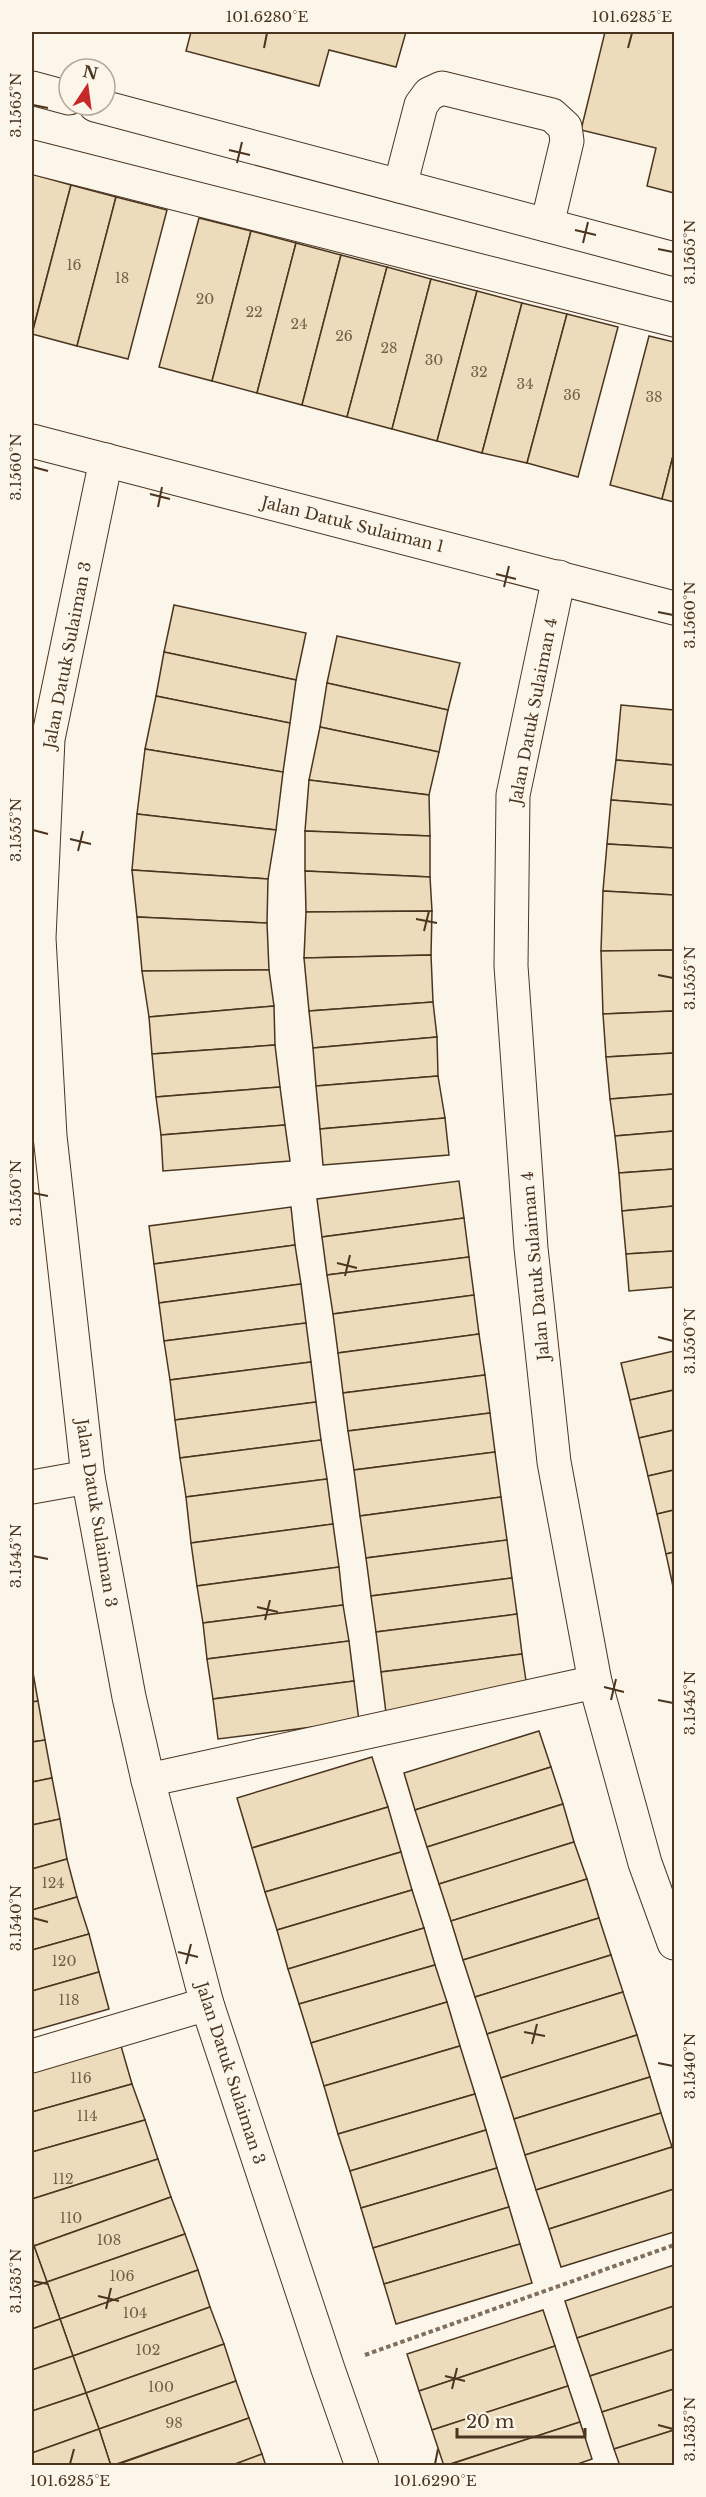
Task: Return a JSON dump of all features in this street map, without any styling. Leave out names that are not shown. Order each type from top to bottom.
[{"type":"street","points":[[32,88],[57,95]]},
{"type":"street","points":[[400,186],[421,105],[429,94],[442,88],[552,115],[565,127],[567,141],[547,225]]},
{"type":"street","points":[[117,111],[675,259]]},
{"type":"street","points":[[32,157],[675,320]]},
{"type":"street","name":"Jalan Datuk Sulaiman 1","points":[[32,441],[675,608]]},
{"type":"street","name":"Jalan Datuk Sulaiman 3","points":[[106,460],[48,739],[39,938],[50,1136],[88,1477],[129,1697],[148,1780],[207,2004],[362,2466]]},
{"type":"street","name":"Jalan Datuk Sulaiman 4","points":[[559,577],[513,795],[511,966],[531,1248],[554,1462],[595,1682],[645,1863],[672,1931]]},
{"type":"street","points":[[32,1487],[88,1477]]},
{"type":"street","points":[[148,1780],[595,1682]]},
{"type":"street","points":[[32,2056],[207,2004]]},
{"type":"path","points":[[328,2369],[675,2245]]},
{"type":"building","points":[[191,32],[406,32],[396,67],[329,50],[319,86],[186,51]]},
{"type":"building","points":[[605,32],[674,32],[674,193],[647,186],[656,148],[581,130]]},
{"type":"building","points":[[32,174],[71,185],[32,333]]},
{"type":"building","points":[[71,185],[116,197],[77,346],[32,334]]},
{"type":"building","points":[[116,197],[167,210],[128,359],[77,346]]},
{"type":"building","points":[[199,218],[251,231],[212,381],[159,367]]},
{"type":"building","points":[[251,231],[296,243],[257,393],[212,381]]},
{"type":"building","points":[[296,243],[341,255],[302,405],[257,393]]},
{"type":"building","points":[[341,255],[387,267],[347,417],[302,405]]},
{"type":"building","points":[[387,267],[431,279],[392,429],[347,417]]},
{"type":"building","points":[[431,279],[477,291],[437,441],[392,429]]},
{"type":"building","points":[[477,291],[522,303],[482,453],[437,441]]},
{"type":"building","points":[[522,303],[567,314],[527,463],[482,453]]},
{"type":"building","points":[[567,314],[618,327],[578,477],[527,463]]},
{"type":"building","points":[[649,336],[674,342],[674,452],[662,499],[610,485]]},
{"type":"building","points":[[674,452],[674,502],[662,499]]},
{"type":"building","points":[[174,605],[306,633],[296,680],[164,652]]},
{"type":"building","points":[[337,636],[460,663],[448,710],[327,683]]},
{"type":"building","points":[[164,652],[296,680],[290,723],[156,696]]},
{"type":"building","points":[[327,683],[448,710],[439,752],[320,727]]},
{"type":"building","points":[[156,696],[290,723],[283,772],[145,749]]},
{"type":"building","points":[[621,705],[674,710],[674,765],[616,760]]},
{"type":"building","points":[[320,727],[439,752],[429,795],[309,780]]},
{"type":"building","points":[[145,749],[283,772],[276,830],[137,814]]},
{"type":"building","points":[[616,760],[674,765],[674,805],[611,800]]},
{"type":"building","points":[[309,780],[429,795],[430,836],[305,831]]},
{"type":"building","points":[[611,800],[674,805],[674,848],[607,844]]},
{"type":"building","points":[[137,814],[276,830],[268,879],[132,870]]},
{"type":"building","points":[[305,831],[430,836],[430,877],[305,871]]},
{"type":"building","points":[[607,844],[674,848],[674,895],[603,891]]},
{"type":"building","points":[[132,870],[268,879],[267,923],[137,917]]},
{"type":"building","points":[[305,871],[430,877],[432,911],[306,912]]},
{"type":"building","points":[[603,891],[674,895],[674,950],[601,951]]},
{"type":"building","points":[[432,911],[431,955],[304,958],[306,912]]},
{"type":"building","points":[[137,917],[267,923],[269,970],[142,971]]},
{"type":"building","points":[[674,950],[674,1011],[603,1014],[601,951]]},
{"type":"building","points":[[431,955],[433,1002],[309,1011],[304,958]]},
{"type":"building","points":[[269,970],[274,1006],[149,1017],[142,971]]},
{"type":"building","points":[[433,1002],[437,1037],[313,1048],[309,1011]]},
{"type":"building","points":[[274,1006],[275,1045],[152,1054],[149,1017]]},
{"type":"building","points":[[674,1011],[674,1053],[606,1057],[603,1014]]},
{"type":"building","points":[[437,1037],[438,1076],[316,1086],[313,1048]]},
{"type":"building","points":[[275,1045],[280,1087],[156,1097],[152,1054]]},
{"type":"building","points":[[674,1053],[674,1094],[610,1099],[606,1057]]},
{"type":"building","points":[[438,1076],[445,1118],[320,1129],[316,1086]]},
{"type":"building","points":[[280,1087],[285,1125],[161,1135],[156,1097]]},
{"type":"building","points":[[674,1094],[674,1131],[615,1136],[610,1099]]},
{"type":"building","points":[[445,1118],[449,1155],[323,1165],[320,1129]]},
{"type":"building","points":[[285,1125],[290,1161],[163,1171],[161,1135]]},
{"type":"building","points":[[674,1131],[674,1169],[619,1173],[615,1136]]},
{"type":"building","points":[[674,1169],[674,1206],[622,1211],[619,1173]]},
{"type":"building","points":[[459,1181],[464,1218],[322,1237],[317,1199]]},
{"type":"building","points":[[674,1206],[674,1251],[626,1254],[622,1211]]},
{"type":"building","points":[[291,1207],[295,1245],[154,1264],[149,1226]]},
{"type":"building","points":[[464,1218],[469,1257],[327,1275],[322,1237]]},
{"type":"building","points":[[295,1245],[301,1284],[159,1303],[154,1264]]},
{"type":"building","points":[[674,1251],[674,1287],[629,1291],[626,1254]]},
{"type":"building","points":[[469,1257],[474,1295],[333,1314],[327,1275]]},
{"type":"building","points":[[301,1284],[306,1323],[164,1341],[159,1303]]},
{"type":"building","points":[[474,1295],[479,1334],[338,1353],[333,1314]]},
{"type":"building","points":[[306,1323],[311,1362],[170,1380],[164,1341]]},
{"type":"building","points":[[479,1334],[485,1375],[343,1393],[338,1353]]},
{"type":"building","points":[[674,1351],[674,1390],[630,1400],[621,1363]]},
{"type":"building","points":[[311,1362],[316,1402],[175,1420],[170,1380]]},
{"type":"building","points":[[485,1375],[490,1413],[348,1431],[343,1393]]},
{"type":"building","points":[[674,1390],[674,1430],[639,1438],[630,1400]]},
{"type":"building","points":[[316,1402],[321,1440],[180,1458],[175,1420]]},
{"type":"building","points":[[490,1413],[495,1452],[354,1470],[348,1431]]},
{"type":"building","points":[[674,1430],[674,1470],[648,1476],[639,1438]]},
{"type":"building","points":[[321,1440],[327,1479],[186,1497],[180,1458]]},
{"type":"building","points":[[495,1452],[501,1497],[360,1516],[354,1470]]},
{"type":"building","points":[[674,1470],[674,1510],[657,1514],[648,1476]]},
{"type":"building","points":[[327,1479],[333,1524],[191,1543],[186,1497]]},
{"type":"building","points":[[501,1497],[507,1540],[366,1558],[360,1516]]},
{"type":"building","points":[[674,1510],[674,1552],[666,1554],[657,1514]]},
{"type":"building","points":[[333,1524],[339,1567],[197,1586],[191,1543]]},
{"type":"building","points":[[507,1540],[512,1578],[371,1596],[366,1558]]},
{"type":"building","points":[[674,1552],[674,1591],[666,1554]]},
{"type":"building","points":[[339,1567],[343,1605],[203,1623],[197,1586]]},
{"type":"building","points":[[512,1578],[517,1614],[376,1632],[371,1596]]},
{"type":"building","points":[[343,1605],[349,1641],[207,1659],[203,1623]]},
{"type":"building","points":[[517,1614],[522,1654],[381,1672],[376,1632]]},
{"type":"building","points":[[349,1641],[354,1681],[213,1699],[207,1659]]},
{"type":"building","points":[[522,1654],[528,1694],[386,1713],[381,1672]]},
{"type":"building","points":[[32,1667],[38,1701],[32,1702]]},
{"type":"building","points":[[354,1681],[359,1721],[218,1739],[213,1699]]},
{"type":"building","points":[[38,1701],[45,1740],[32,1742],[32,1702]]},
{"type":"building","points":[[539,1731],[551,1767],[415,1810],[404,1773]]},
{"type":"building","points":[[45,1740],[52,1778],[32,1782],[32,1742]]},
{"type":"building","points":[[372,1757],[388,1807],[252,1848],[237,1798]]},
{"type":"building","points":[[551,1767],[563,1804],[427,1847],[415,1810]]},
{"type":"building","points":[[52,1778],[60,1819],[32,1825],[32,1782]]},
{"type":"building","points":[[563,1804],[574,1842],[439,1884],[427,1847]]},
{"type":"building","points":[[388,1807],[401,1852],[265,1892],[252,1848]]},
{"type":"building","points":[[60,1819],[67,1859],[32,1869],[32,1825]]},
{"type":"building","points":[[574,1842],[587,1879],[451,1921],[439,1884]]},
{"type":"building","points":[[401,1852],[412,1890],[277,1930],[265,1892]]},
{"type":"building","points":[[67,1859],[77,1897],[32,1910],[32,1869]]},
{"type":"building","points":[[587,1879],[599,1918],[463,1960],[451,1921]]},
{"type":"building","points":[[412,1890],[424,1928],[288,1969],[277,1930]]},
{"type":"building","points":[[77,1897],[89,1934],[32,1950],[32,1910]]},
{"type":"building","points":[[599,1918],[611,1955],[475,1997],[463,1960]]},
{"type":"building","points":[[424,1928],[435,1965],[299,2004],[288,1969]]},
{"type":"building","points":[[89,1934],[99,1972],[32,1991],[32,1950]]},
{"type":"building","points":[[611,1955],[623,1992],[487,2034],[475,1997]]},
{"type":"building","points":[[435,1965],[447,2002],[311,2043],[299,2004]]},
{"type":"building","points":[[99,1972],[109,2009],[32,2031],[32,1991]]},
{"type":"building","points":[[623,1992],[637,2035],[501,2078],[487,2034]]},
{"type":"building","points":[[447,2002],[460,2046],[324,2086],[311,2043]]},
{"type":"building","points":[[637,2035],[650,2077],[514,2119],[501,2078]]},
{"type":"building","points":[[121,2046],[132,2084],[32,2112],[32,2071]]},
{"type":"building","points":[[460,2046],[475,2094],[338,2134],[324,2086]]},
{"type":"building","points":[[650,2077],[661,2113],[525,2155],[514,2119]]},
{"type":"building","points":[[132,2084],[145,2120],[32,2152],[32,2112]]},
{"type":"building","points":[[475,2094],[486,2130],[350,2171],[338,2134]]},
{"type":"building","points":[[661,2113],[672,2147],[536,2190],[525,2155]]},
{"type":"building","points":[[145,2120],[158,2159],[32,2199],[32,2152]]},
{"type":"building","points":[[486,2130],[497,2168],[361,2208],[350,2171]]},
{"type":"building","points":[[672,2147],[674,2189],[549,2229],[536,2190]]},
{"type":"building","points":[[158,2159],[171,2197],[34,2246],[32,2199]]},
{"type":"building","points":[[497,2168],[509,2207],[373,2248],[361,2208]]},
{"type":"building","points":[[674,2189],[674,2232],[561,2267],[549,2229]]},
{"type":"building","points":[[171,2197],[185,2234],[47,2282],[34,2246]]},
{"type":"building","points":[[509,2207],[520,2244],[384,2284],[373,2248]]},
{"type":"building","points":[[185,2234],[198,2270],[60,2319],[47,2282]]},
{"type":"building","points":[[520,2244],[532,2283],[396,2324],[384,2284]]},
{"type":"building","points":[[34,2246],[47,2282],[32,2287],[32,2247]]},
{"type":"building","points":[[674,2265],[674,2306],[577,2338],[565,2301]]},
{"type":"building","points":[[198,2270],[210,2307],[73,2356],[60,2319]]},
{"type":"building","points":[[47,2282],[60,2319],[32,2329],[32,2287]]},
{"type":"building","points":[[674,2306],[674,2349],[590,2376],[577,2338]]},
{"type":"building","points":[[210,2307],[224,2344],[86,2393],[73,2356]]},
{"type":"building","points":[[543,2310],[555,2346],[419,2391],[407,2354]]},
{"type":"building","points":[[60,2319],[73,2356],[32,2370],[32,2329]]},
{"type":"building","points":[[224,2344],[236,2381],[99,2429],[86,2393]]},
{"type":"building","points":[[555,2346],[568,2386],[432,2430],[419,2391]]},
{"type":"building","points":[[674,2349],[674,2389],[602,2412],[590,2376]]},
{"type":"building","points":[[73,2356],[86,2393],[32,2411],[32,2370]]},
{"type":"building","points":[[236,2381],[249,2418],[111,2466],[99,2429]]},
{"type":"building","points":[[568,2386],[580,2422],[444,2466],[432,2430]]},
{"type":"building","points":[[674,2389],[674,2430],[614,2449],[602,2412]]},
{"type":"building","points":[[86,2393],[99,2429],[32,2453],[32,2411]]},
{"type":"building","points":[[249,2418],[262,2454],[230,2466],[113,2466]]},
{"type":"building","points":[[580,2422],[592,2459],[572,2466],[445,2466]]},
{"type":"building","points":[[99,2429],[111,2466],[32,2466],[32,2453]]},
{"type":"building","points":[[674,2430],[674,2466],[620,2466],[614,2449]]},
{"type":"building","points":[[262,2454],[266,2466],[230,2466]]}]
